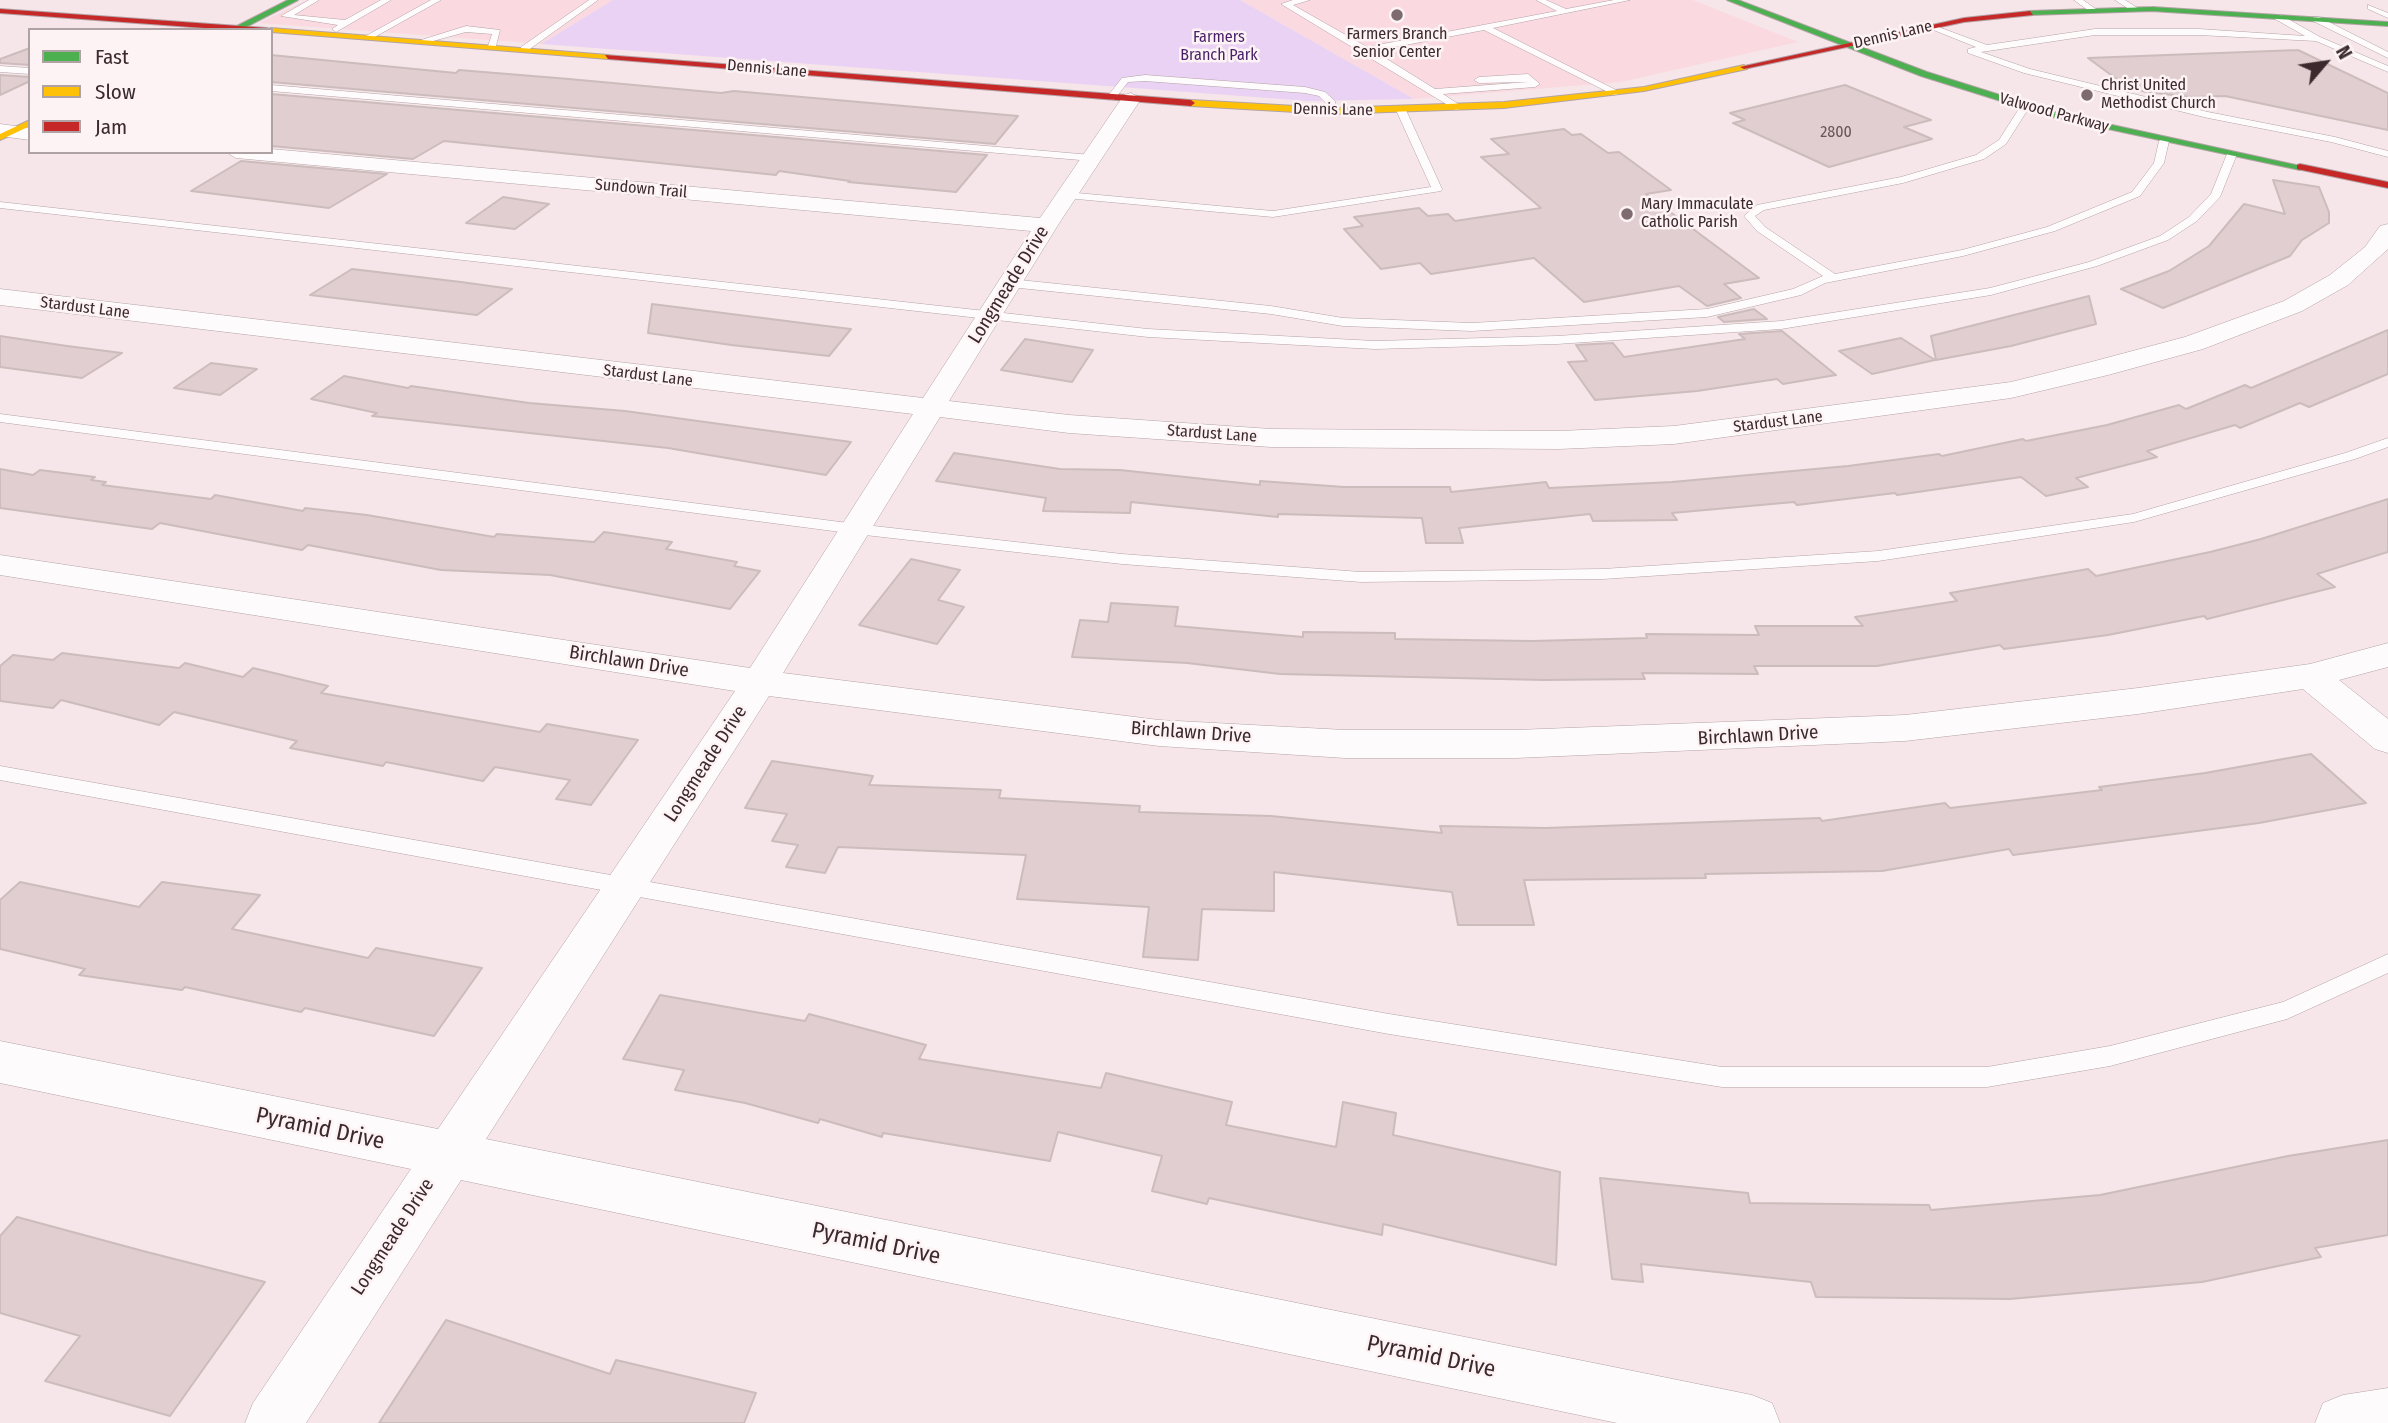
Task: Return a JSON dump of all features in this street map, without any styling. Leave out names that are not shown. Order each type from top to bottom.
[{"type":"street","name":"Valwood Parkway","points":[[1731,0],[1924,75],[2025,106],[2165,141],[2388,185]]},
{"type":"street","name":"Valwood Parkway","points":[[1771,0],[2023,91],[2134,121],[2388,171]]},
{"type":"street","name":"Dennis Lane","points":[[273,30],[1121,99],[1331,111],[1459,108],[1617,93],[1717,75],[1979,17],[2085,5],[2388,24]]},
{"type":"street","points":[[189,27],[230,9]]},
{"type":"street","name":"Dennis Lane","points":[[0,11],[212,28]]},
{"type":"street","points":[[237,28],[269,12],[290,11]]},
{"type":"street","name":"Longmeade Drive","points":[[273,1423],[759,682],[1056,210],[1092,158],[1121,99]]},
{"type":"street","points":[[10,133],[28,124]]},
{"type":"street","name":"Sundown Trail","points":[[264,154],[1056,210]]},
{"type":"street","name":"Stardust Lane","points":[[0,297],[1069,425],[1271,438],[1559,440],[1674,435],[2011,390],[2194,344],[2292,306],[2339,280],[2386,239]]},
{"type":"street","name":"Birchlawn Drive","points":[[0,565],[759,682],[1159,733],[1345,744],[1516,744],[1905,728],[2138,701],[2310,676],[2388,655]]},
{"type":"street","points":[[2310,676],[2388,739]]},
{"type":"street","name":"Pyramid Drive","points":[[0,1062],[1752,1423]]},
{"type":"street","points":[[2343,1423],[2388,1416]]},
{"type":"lane","points":[[270,28],[290,11],[315,0]]},
{"type":"lane","points":[[327,34],[387,0]]},
{"type":"lane","points":[[368,37],[437,0]]},
{"type":"lane","points":[[524,49],[594,0]]},
{"type":"lane","points":[[1306,0],[1285,4],[1459,108]]},
{"type":"lane","points":[[1540,0],[1566,12]]},
{"type":"lane","points":[[1366,50],[1626,0]]},
{"type":"lane","points":[[2119,0],[2136,9]]},
{"type":"lane","points":[[2371,7],[2388,16]]},
{"type":"lane","points":[[290,11],[346,23]]},
{"type":"lane","points":[[2278,17],[2317,39],[2388,69]]},
{"type":"lane","points":[[2316,19],[2388,55]]},
{"type":"lane","points":[[1485,27],[1617,93]]},
{"type":"lane","points":[[1930,27],[1986,48]]},
{"type":"lane","points":[[2317,39],[2199,32],[2095,32],[2017,41],[1971,51],[2092,89],[2332,139],[2388,155]]},
{"type":"lane","points":[[0,69],[28,71]]},
{"type":"lane","points":[[1433,92],[1535,84],[1528,76],[1479,80]]},
{"type":"lane","points":[[273,89],[1092,158]]},
{"type":"lane","points":[[1833,278],[1761,229],[1749,216],[1761,207],[1903,180],[1980,157],[2003,142],[2025,106]]},
{"type":"lane","points":[[1056,210],[1273,214],[1437,189],[1401,110]]},
{"type":"lane","points":[[0,205],[1000,299],[1271,310],[1343,322],[1472,327],[1707,313],[1797,292],[1833,278],[1963,253],[2060,226],[2136,194],[2159,163],[2165,141]]},
{"type":"lane","points":[[1000,299],[1148,333],[1375,345],[1557,340],[1781,325],[1991,291],[2093,264],[2164,238],[2193,219],[2216,195],[2232,154]]},
{"type":"lane","points":[[0,418],[856,529],[1122,559],[1361,577],[1603,574],[1878,556],[2134,518],[2350,456],[2388,442]]},
{"type":"lane","points":[[0,773],[1389,1024],[1722,1077],[1987,1077],[2110,1056],[2287,1010],[2388,963]]},
{"type":"shaded area","points":[[307,0],[613,0],[541,44],[259,23]]},
{"type":"shaded area","points":[[1240,0],[1693,0],[1798,42],[1621,82],[1414,99]]},
{"type":"green space","name":"Farmers Branch Park","points":[[613,0],[1240,0],[1414,99],[1308,101],[541,44]]},
{"type":"building","points":[[28,49],[28,65],[0,63],[0,59]]},
{"type":"building","points":[[2298,50],[2388,93],[2388,130],[2225,96],[2190,97],[2146,92],[2126,86],[2088,58]]},
{"type":"building","points":[[273,55],[456,73],[459,70],[721,93],[734,91],[1018,116],[995,144],[273,82]]},
{"type":"building","points":[[0,75],[28,77],[28,82],[0,95]]},
{"type":"building","points":[[1845,85],[1931,120],[1904,127],[1932,139],[1829,167],[1733,123],[1745,120],[1730,113]]},
{"type":"building","points":[[273,94],[987,155],[956,192],[848,182],[850,181],[779,171],[776,175],[444,141],[413,159],[273,146]]},
{"type":"building","points":[[1564,129],[1572,135],[1581,134],[1608,153],[1619,152],[1671,190],[1646,194],[1759,278],[1724,284],[1741,298],[1707,306],[1679,286],[1584,302],[1534,258],[1431,274],[1420,263],[1381,269],[1344,229],[1363,226],[1354,217],[1419,208],[1428,216],[1448,214],[1455,221],[1541,208],[1481,157],[1509,154],[1491,139]]},
{"type":"building","points":[[241,161],[387,174],[329,208],[191,191]]},
{"type":"building","points":[[2273,180],[2319,187],[2329,212],[2329,223],[2302,240],[2290,256],[2163,308],[2121,289],[2169,271],[2209,246],[2244,204],[2285,214]]},
{"type":"building","points":[[503,197],[549,204],[515,229],[466,223]]},
{"type":"building","points":[[352,269],[512,289],[477,315],[310,295]]},
{"type":"building","points":[[2089,296],[2096,324],[2011,346],[1936,360],[1931,336]]},
{"type":"building","points":[[652,304],[851,329],[829,356],[731,345],[648,333]]},
{"type":"building","points":[[1754,309],[1767,319],[1724,322],[1718,317]]},
{"type":"building","points":[[2388,330],[2388,374],[2309,407],[2300,403],[2240,428],[2235,425],[2147,451],[2157,457],[2076,478],[2088,487],[2046,496],[2021,477],[1897,495],[1895,493],[1797,505],[1794,502],[1672,513],[1677,520],[1593,521],[1590,514],[1459,528],[1463,543],[1426,543],[1422,518],[1278,514],[1278,517],[1131,502],[1130,513],[1043,511],[1046,498],[936,481],[954,453],[1060,469],[1120,470],[1260,485],[1260,481],[1344,487],[1450,487],[1451,492],[1546,482],[1549,488],[1672,482],[1848,466],[1939,454],[1942,456],[2107,425],[2179,405],[2186,409],[2245,385],[2251,388]]},
{"type":"building","points":[[1782,331],[1836,375],[1783,384],[1777,379],[1697,391],[1595,400],[1568,362],[1587,361],[1576,345],[1613,343],[1624,357],[1745,339],[1739,334]]},
{"type":"building","points":[[0,336],[122,353],[82,378],[0,367]]},
{"type":"building","points":[[1901,338],[1935,360],[1872,374],[1839,351]]},
{"type":"building","points":[[1025,339],[1093,350],[1072,382],[1001,370]]},
{"type":"building","points":[[211,363],[257,369],[220,395],[174,388]]},
{"type":"building","points":[[344,376],[408,388],[411,386],[529,403],[625,411],[851,442],[826,475],[668,448],[372,416],[377,413],[311,399]]},
{"type":"building","points":[[0,469],[33,475],[40,470],[95,477],[91,480],[106,482],[102,485],[211,499],[215,495],[303,511],[305,508],[367,515],[494,537],[497,534],[594,542],[604,532],[672,542],[666,549],[737,562],[734,566],[760,571],[730,609],[550,575],[441,570],[308,545],[302,550],[160,523],[152,529],[0,508]]},
{"type":"building","points":[[2388,499],[2388,552],[2317,574],[2335,587],[2207,619],[2204,616],[2108,635],[2004,649],[2000,645],[1877,666],[1754,666],[1758,674],[1642,673],[1645,679],[1544,680],[1280,674],[1187,663],[1072,657],[1080,620],[1108,622],[1111,603],[1178,607],[1175,626],[1303,637],[1303,632],[1395,633],[1395,639],[1532,641],[1647,638],[1646,634],[1759,635],[1755,626],[1863,626],[1855,617],[1957,601],[1950,593],[2088,569],[2096,576],[2210,552]]},
{"type":"building","points":[[911,559],[960,570],[938,600],[964,607],[937,644],[859,625]]},
{"type":"building","points":[[62,653],[179,668],[185,663],[243,677],[253,668],[328,686],[321,693],[540,732],[547,724],[638,740],[591,805],[556,799],[570,780],[495,767],[483,781],[386,762],[383,766],[290,748],[297,741],[174,712],[159,725],[61,700],[53,708],[0,701],[0,666],[13,655],[53,660]]},
{"type":"building","points":[[2311,754],[2366,803],[2259,823],[2013,855],[2009,849],[1882,871],[1705,874],[1706,878],[1524,880],[1534,925],[1458,925],[1452,892],[1274,872],[1274,911],[1202,909],[1198,960],[1143,957],[1149,907],[1017,899],[1026,855],[838,847],[825,873],[786,867],[798,845],[772,841],[787,814],[745,808],[772,761],[873,776],[869,785],[1001,790],[999,798],[1140,806],[1139,812],[1271,816],[1442,833],[1440,826],[1546,828],[1820,818],[1822,821],[1945,803],[1950,808],[2102,790],[2099,787],[2205,773]]},
{"type":"building","points":[[20,882],[139,907],[162,882],[260,895],[232,929],[368,958],[376,948],[482,968],[434,1036],[305,1008],[301,1012],[185,987],[182,990],[79,975],[85,969],[0,949],[0,900]]},
{"type":"building","points":[[660,995],[805,1021],[809,1014],[926,1045],[919,1059],[1101,1088],[1106,1073],[1232,1102],[1226,1125],[1336,1147],[1343,1102],[1396,1113],[1393,1135],[1560,1172],[1556,1265],[1383,1224],[1382,1235],[1209,1198],[1207,1204],[1152,1191],[1162,1156],[1058,1132],[1050,1161],[883,1133],[882,1137],[820,1119],[818,1123],[745,1103],[675,1090],[684,1070],[623,1059]]},
{"type":"building","points":[[2388,1140],[2388,1235],[2315,1248],[2321,1257],[2202,1282],[2010,1299],[1816,1297],[1811,1282],[1641,1264],[1643,1282],[1612,1279],[1600,1178],[1748,1193],[1750,1203],[1929,1205],[1931,1210],[2100,1195],[2288,1156]]},
{"type":"building","points":[[17,1217],[265,1282],[170,1416],[45,1381],[80,1336],[0,1313],[0,1236]]},
{"type":"building","points":[[446,1320],[610,1374],[616,1360],[756,1393],[744,1423],[379,1423]]},
{"type":"traffic: fast","points":[[239,27],[294,0]]},
{"type":"traffic: fast","points":[[1731,0],[1924,74],[2055,115],[2300,167]]},
{"type":"traffic: fast","points":[[2030,13],[2152,9],[2388,24]]},
{"type":"traffic: slow","points":[[273,30],[608,57]]},
{"type":"traffic: slow","points":[[1191,103],[1331,111],[1504,105],[1644,89],[1744,67]]},
{"type":"traffic: slow","points":[[0,137],[28,124]]},
{"type":"traffic: jam","points":[[0,11],[239,28]]},
{"type":"traffic: jam","points":[[1744,67],[1964,20],[2030,13]]},
{"type":"traffic: jam","points":[[608,57],[1191,103]]},
{"type":"traffic: jam","points":[[2300,167],[2388,185]]},
{"type":"place","name":"Farmers Branch Senior Center","points":[[1397,15]]},
{"type":"place","name":"Christ United Methodist Church","points":[[2087,95]]},
{"type":"place","name":"Mary Immaculate Catholic Parish","points":[[1627,214]]}]
